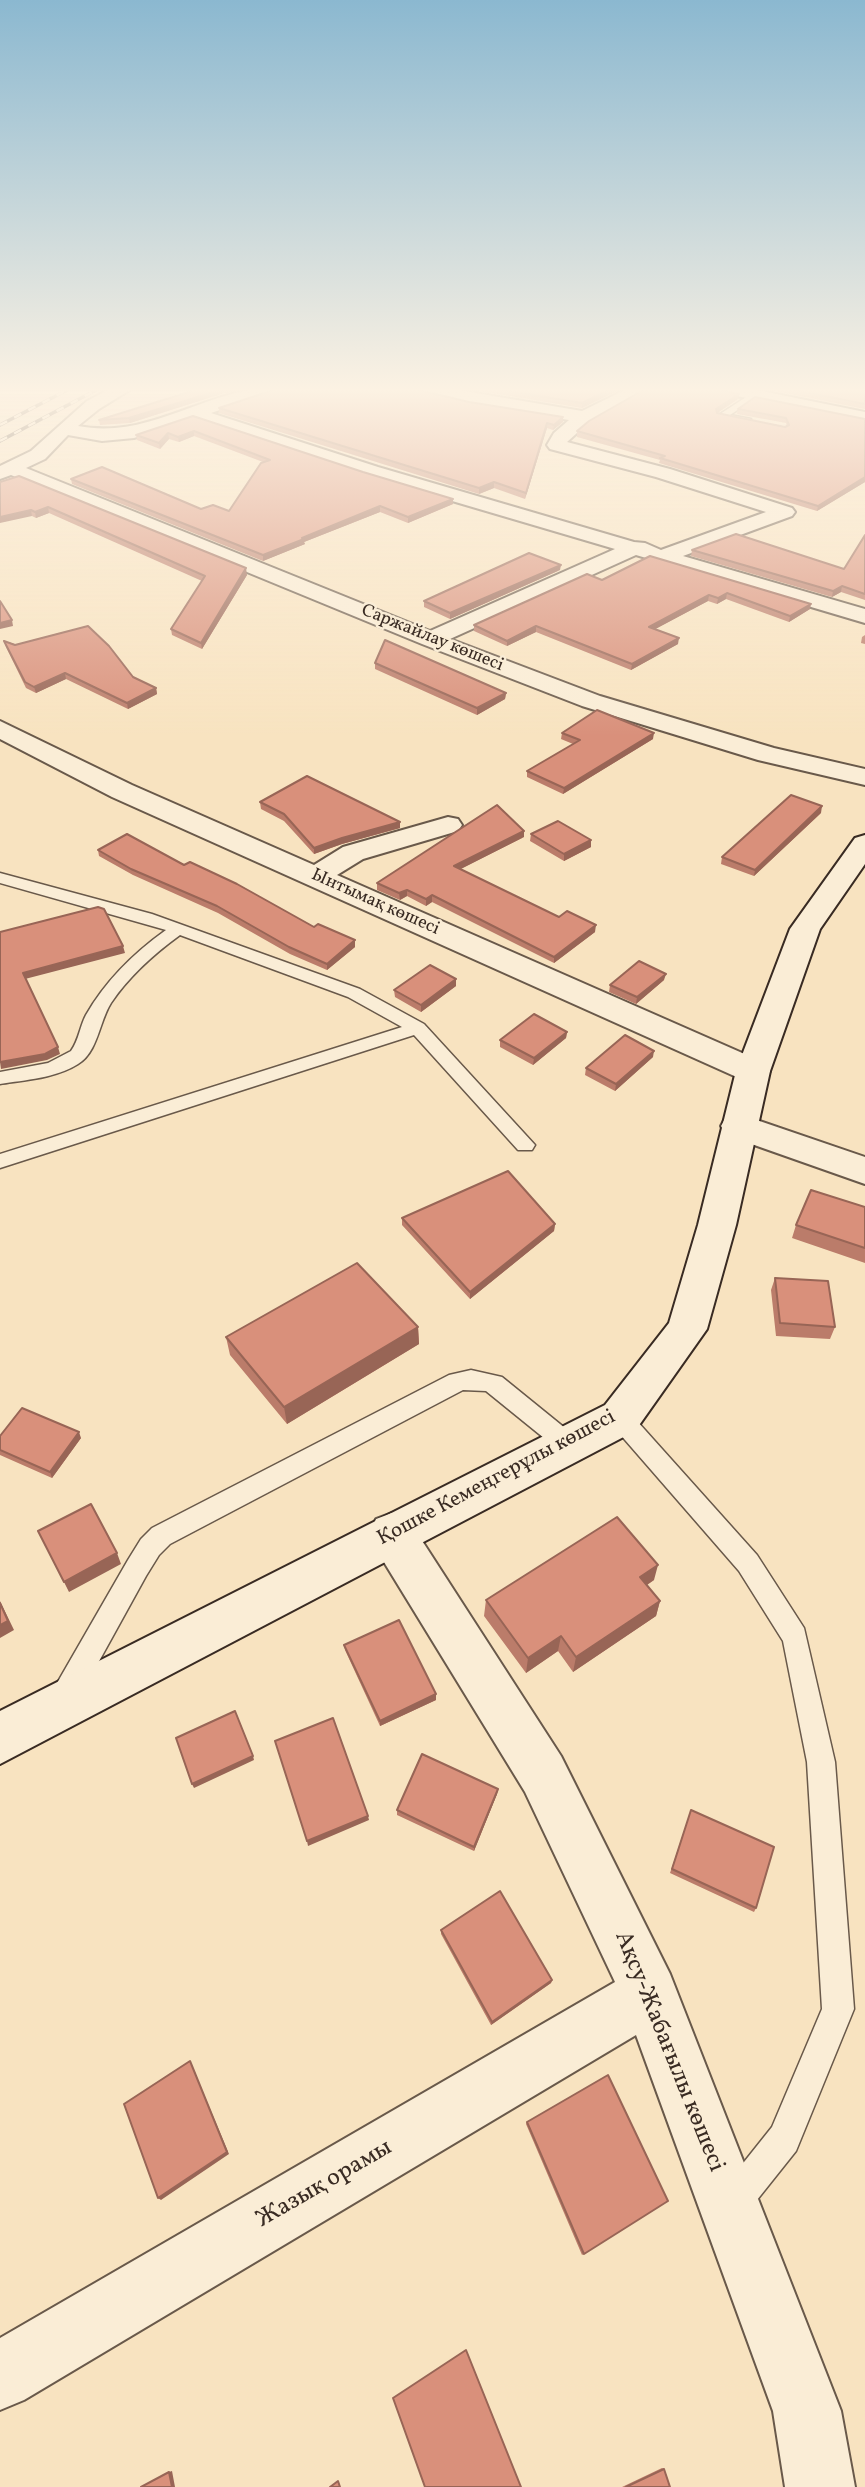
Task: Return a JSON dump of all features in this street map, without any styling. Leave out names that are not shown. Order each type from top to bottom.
[{"type":"street","name":"Саржайлау көшесі","points":[[91,504],[591,701],[767,754],[865,777]]},
{"type":"street","points":[[486,504],[865,616]]},
{"type":"street","points":[[663,556],[785,512],[760,504]]},
{"type":"street","points":[[430,639],[638,548]]},
{"type":"street","name":"Ынтымақ көшесі","points":[[0,729],[122,791],[753,1071]]},
{"type":"street","points":[[315,877],[353,853],[448,825]]},
{"type":"street","name":"Қошке Кемеңгерұлы көшесі","points":[[0,1738],[620,1418],[687,1329],[717,1225],[753,1071],[805,929],[865,844]]},
{"type":"street","points":[[739,1126],[865,1171]]},
{"type":"street","name":"Ақсу-Жабағылы көшесі","points":[[392,1534],[543,1774],[650,1994],[807,2411],[820,2487]]},
{"type":"street","name":"Жазық орамы","points":[[0,2376],[650,1994]]},
{"type":"lane","points":[[0,878],[146,917],[354,993],[418,1028],[525,1145]]},
{"type":"lane","points":[[0,1078],[53,1067],[77,1056],[86,1042],[93,1018],[111,990],[141,955],[178,929]]},
{"type":"lane","points":[[0,1161],[418,1028]]},
{"type":"lane","points":[[58,1708],[150,1548],[173,1528],[457,1382],[470,1379],[494,1384],[568,1444]]},
{"type":"lane","points":[[620,1418],[748,1563],[795,1637],[821,1762],[838,2009],[784,2140],[731,2205]]},
{"type":"building","points":[[0,504],[88,504],[246,568],[201,643],[171,629],[205,576],[48,507],[35,512],[31,510],[0,517]]},
{"type":"building","points":[[134,504],[189,504],[201,509],[213,505],[229,511],[234,504],[440,504],[408,517],[380,506],[263,555]]},
{"type":"building","points":[[736,534],[844,569],[865,535],[865,594],[842,586],[833,591],[692,550]]},
{"type":"building","points":[[529,553],[561,565],[450,613],[424,601]]},
{"type":"building","points":[[650,556],[811,604],[790,616],[727,593],[718,598],[709,595],[649,627],[679,638],[632,664],[536,626],[507,641],[474,625],[587,574],[602,580]]},
{"type":"building","points":[[0,601],[12,620],[0,623]]},
{"type":"building","points":[[88,626],[109,646],[133,677],[156,688],[127,703],[65,673],[34,687],[25,682],[4,641],[15,645]]},
{"type":"building","points":[[385,640],[506,693],[477,708],[375,663]]},
{"type":"building","points":[[597,710],[654,733],[564,788],[527,771],[580,740],[562,733]]},
{"type":"building","points":[[307,776],[400,822],[314,848],[284,814],[260,802]]},
{"type":"building","points":[[791,795],[822,806],[755,870],[722,857]]},
{"type":"building","points":[[497,805],[524,831],[454,866],[559,917],[567,911],[596,925],[554,957],[432,895],[426,899],[407,890],[399,893],[377,883]]},
{"type":"building","points":[[558,821],[591,840],[564,854],[531,834]]},
{"type":"building","points":[[127,834],[184,865],[190,862],[237,884],[314,927],[318,924],[355,940],[327,964],[289,947],[217,906],[131,869],[98,850]]},
{"type":"building","points":[[98,907],[104,909],[123,946],[23,973],[58,1047],[45,1054],[0,1062],[0,932]]},
{"type":"building","points":[[639,961],[666,974],[637,997],[610,985]]},
{"type":"building","points":[[430,965],[456,979],[421,1005],[394,990]]},
{"type":"building","points":[[534,1014],[567,1032],[534,1058],[500,1040]]},
{"type":"building","points":[[625,1035],[654,1051],[616,1084],[586,1068]]},
{"type":"building","points":[[508,1171],[555,1224],[470,1292],[402,1218]]},
{"type":"building","points":[[811,1190],[865,1207],[865,1248],[796,1225]]},
{"type":"building","points":[[357,1263],[418,1327],[284,1407],[226,1337]]},
{"type":"building","points":[[775,1278],[828,1281],[835,1327],[780,1323]]},
{"type":"building","points":[[22,1408],[79,1432],[50,1472],[0,1450],[0,1436]]},
{"type":"building","points":[[91,1504],[117,1553],[64,1582],[38,1531]]},
{"type":"building","points":[[617,1517],[658,1565],[640,1577],[660,1601],[576,1657],[561,1636],[528,1658],[486,1600]]},
{"type":"building","points":[[0,1603],[8,1621],[0,1625]]},
{"type":"building","points":[[399,1620],[436,1694],[380,1721],[344,1645]]},
{"type":"building","points":[[235,1711],[253,1756],[192,1784],[176,1738]]},
{"type":"building","points":[[333,1718],[368,1816],[307,1841],[275,1741]]},
{"type":"building","points":[[422,1754],[498,1789],[474,1847],[397,1810]]},
{"type":"building","points":[[691,1810],[774,1847],[756,1908],[672,1869]]},
{"type":"building","points":[[500,1891],[552,1980],[492,2022],[441,1930]]},
{"type":"building","points":[[190,2061],[227,2152],[158,2198],[124,2104]]},
{"type":"building","points":[[608,2075],[668,2201],[584,2254],[527,2122]]},
{"type":"building","points":[[466,2350],[521,2487],[425,2487],[393,2398]]},
{"type":"building","points":[[664,2469],[670,2487],[626,2487]]},
{"type":"building","points":[[169,2472],[172,2487],[141,2487]]}]
